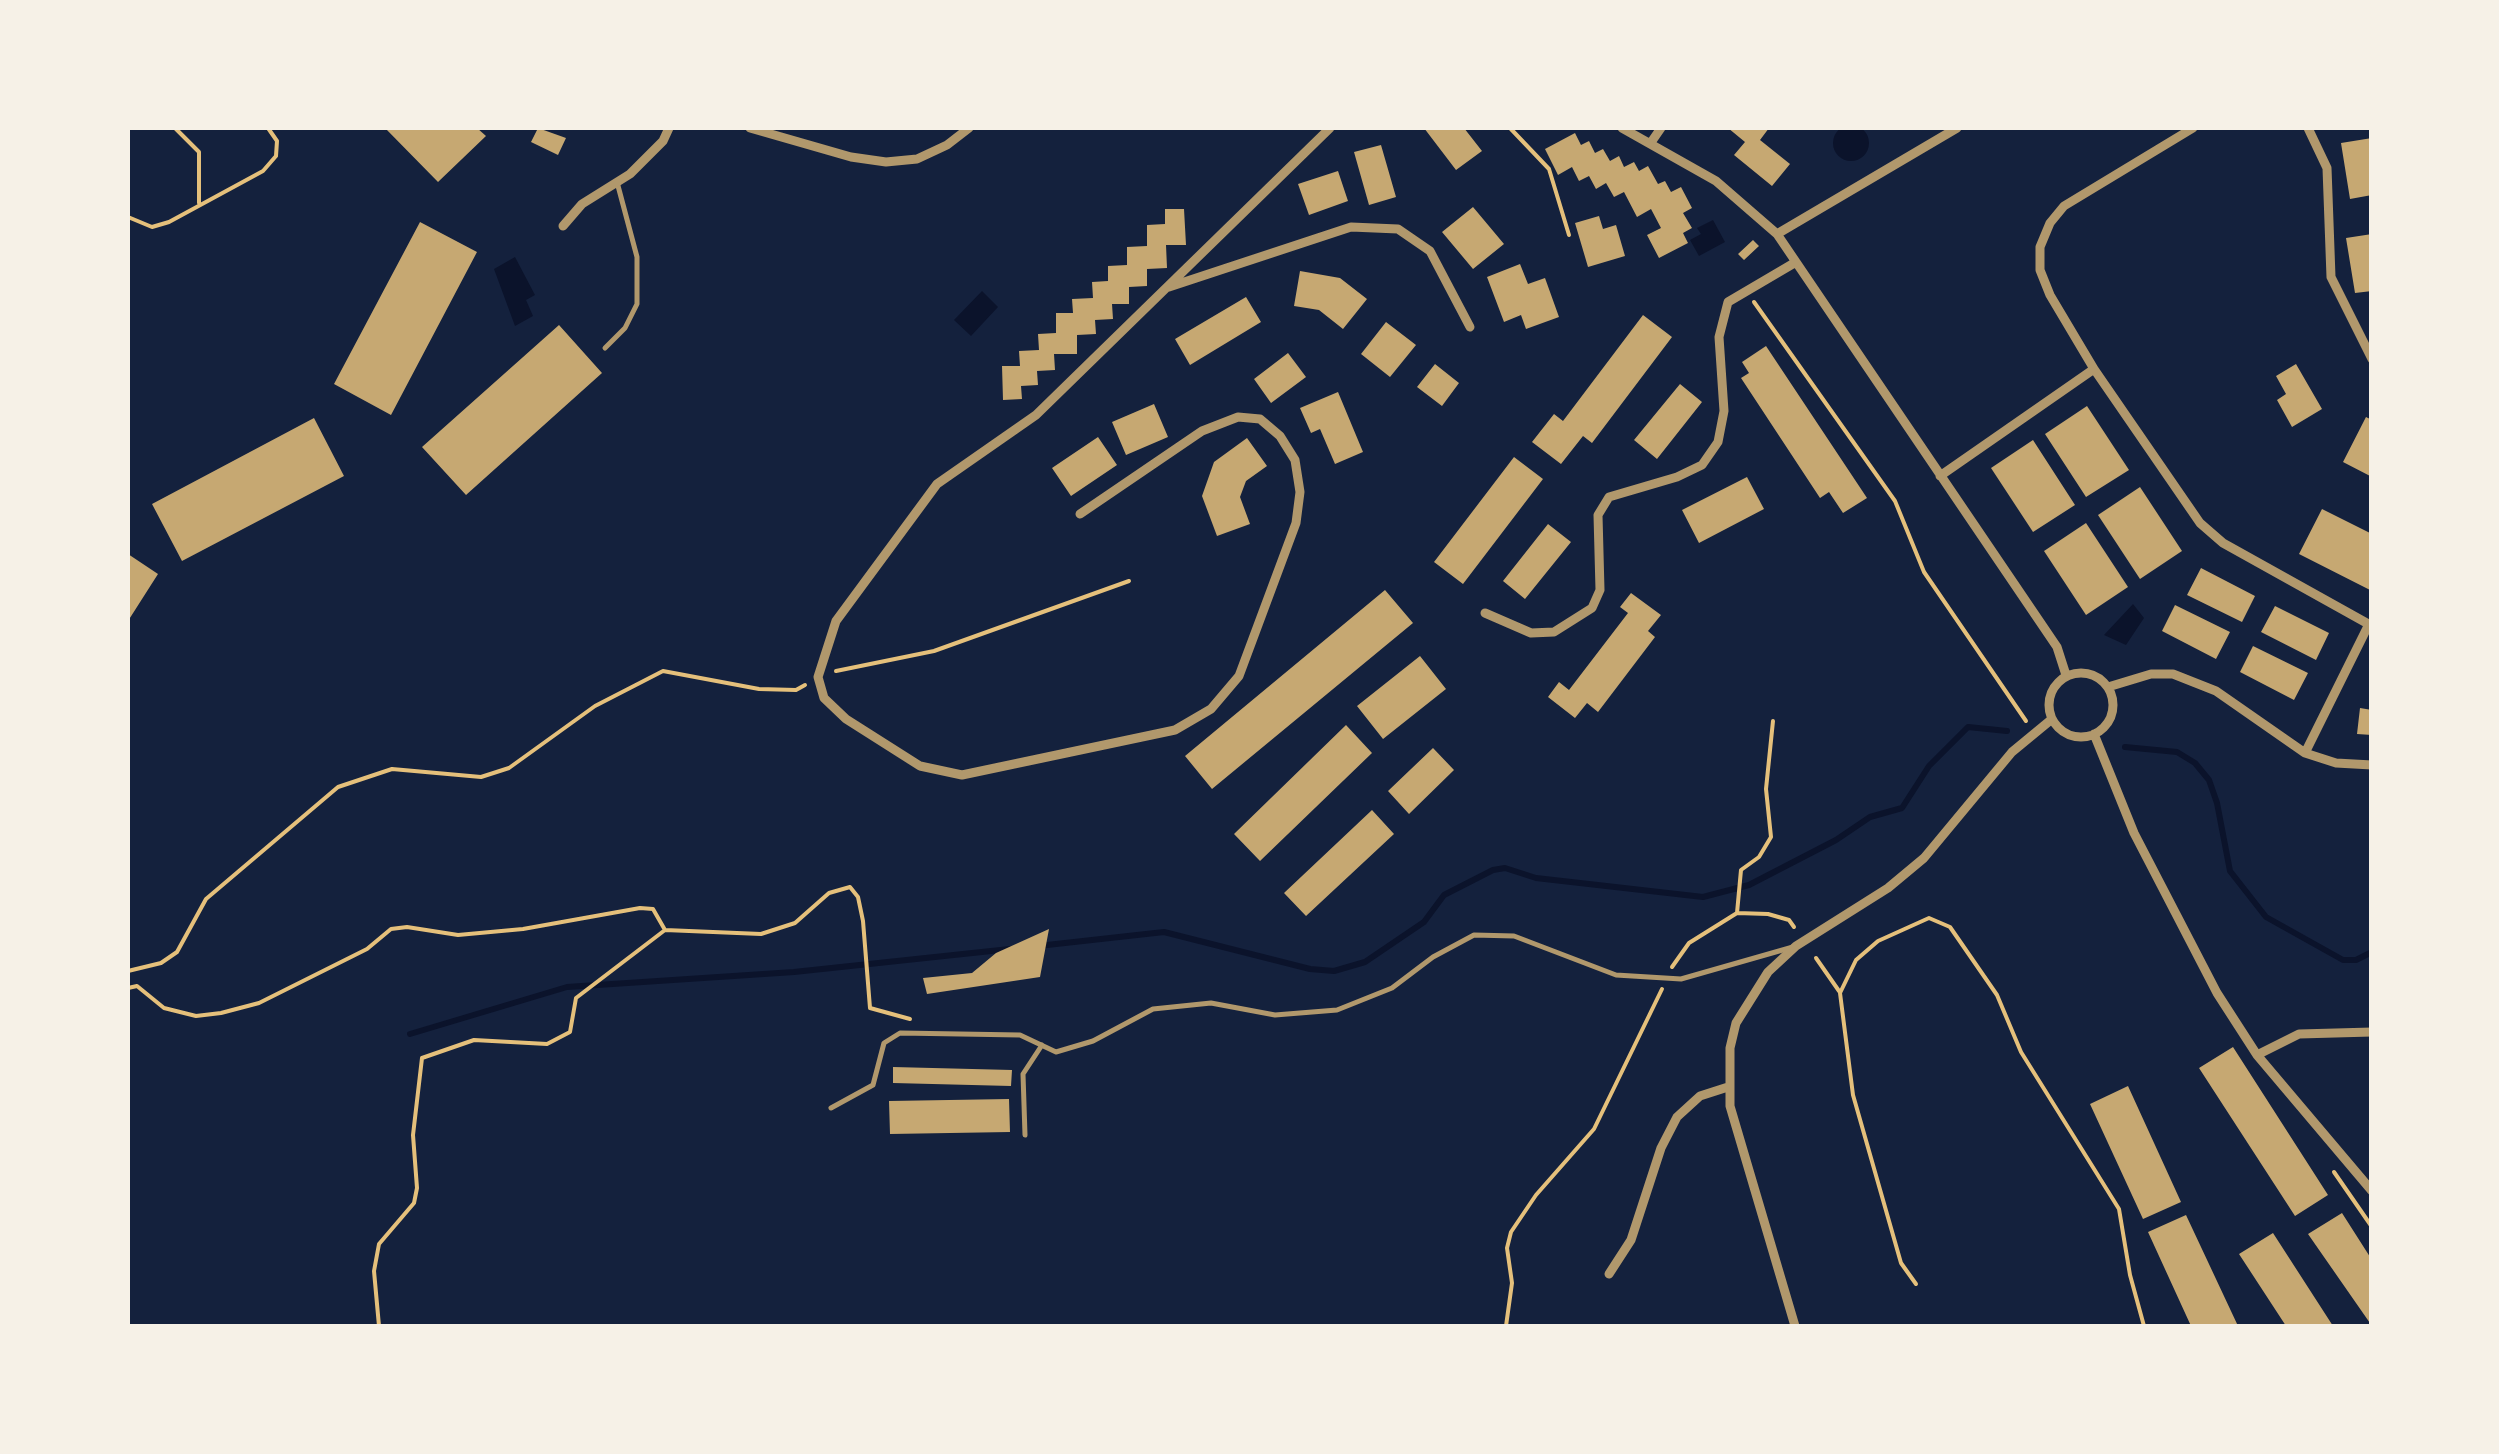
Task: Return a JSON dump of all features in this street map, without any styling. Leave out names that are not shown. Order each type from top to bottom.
[{"type":"street","points":[[563,226],[582,204],[617,182],[663,141],[668,128]]},
{"type":"street","points":[[750,128],[851,158],[886,162],[917,159],[947,146],[969,128]]},
{"type":"street","points":[[1080,514],[1202,432],[1238,417],[1260,420],[1280,436],[1295,460],[1300,492],[1296,523],[1239,676],[1212,710],[1174,730],[962,774],[920,766],[846,719],[824,698],[818,677],[836,621],[936,484],[1036,416],[1330,128]]},
{"type":"street","points":[[1622,128],[1652,141],[1716,181],[1777,234],[2056,647],[2066,675]]},
{"type":"street","points":[[1652,141],[1661,128]]},
{"type":"street","points":[[1777,234],[1957,128]]},
{"type":"street","points":[[2193,128],[2083,192],[2050,224],[2040,247],[2040,270],[2050,295],[2094,368],[2200,524],[2223,543],[2370,626],[2305,754]]},
{"type":"street","points":[[2308,128],[2327,168],[2332,277],[2372,359]]},
{"type":"street","points":[[1166,288],[1351,227],[1398,229],[1430,251],[1470,327]]},
{"type":"street","points":[[1485,613],[1531,633],[1554,632],[1592,608],[1600,590],[1598,515],[1609,498],[1678,478],[1702,465],[1718,442],[1724,411],[1721,318],[1728,302],[1796,262]]},
{"type":"street","points":[[1940,476],[2094,368]]},
{"type":"street","points":[[2086,672],[2108,687],[2113,711],[2094,734],[2072,736],[2052,719],[2051,691],[2066,675],[2086,672]]},
{"type":"street","points":[[2108,687],[2152,674],[2195,681],[2216,691],[2305,754],[2336,763],[2372,764]]},
{"type":"street","points":[[1795,1326],[1737,1138],[1728,1087],[1736,1023],[1768,972],[1796,946],[1888,888],[1924,858],[1957,823],[2012,752],[2052,719]]},
{"type":"street","points":[[2094,734],[2134,834],[2217,993],[2257,1055],[2372,1190]]},
{"type":"street","points":[[2257,1055],[2298,1034],[2372,1032]]},
{"type":"street","points":[[1609,1274],[1631,1240],[1677,1116],[1700,1096],[1728,1087]]},
{"type":"lane","points":[[604,348],[625,328],[637,304],[637,256],[617,182]]},
{"type":"lane","points":[[831,1108],[874,1085],[884,1043],[900,1033],[1020,1034],[1056,1052],[1093,1041],[1152,1010],[1210,1003],[1274,1015],[1337,1010],[1392,988],[1433,957],[1474,935],[1514,936],[1616,974],[1680,979],[1796,946]]},
{"type":"lane","points":[[1025,1136],[1022,1074],[1042,1045]]},
{"type":"path","points":[[176,128],[198,152],[199,205]]},
{"type":"path","points":[[128,217],[152,227],[263,171],[276,156],[277,141],[268,128]]},
{"type":"path","points":[[1510,128],[1550,169],[1569,235]]},
{"type":"path","points":[[1746,290],[1895,501],[1924,572],[2034,733]]},
{"type":"path","points":[[128,971],[161,963],[177,952],[206,898],[338,787],[392,770],[480,776],[508,768],[595,706],[663,672],[796,690],[818,677],[855,665],[934,651],[1130,581]]},
{"type":"path","points":[[1737,913],[1741,870],[1759,857],[1771,837],[1766,789],[1773,722]]},
{"type":"path","points":[[379,1326],[374,1271],[379,1244],[414,1203],[417,1188],[412,1135],[422,1058],[474,1040],[547,1044],[570,1032],[576,998],[665,930],[761,934],[795,923],[830,893],[850,887],[858,897],[863,921],[870,1008],[900,1014],[936,1034]]},
{"type":"path","points":[[128,988],[137,986],[164,1008],[196,1016],[260,1003],[367,948],[392,929],[407,927],[458,935],[522,929],[640,908],[652,909],[665,930]]},
{"type":"path","points":[[1506,1326],[1512,1283],[1507,1248],[1511,1232],[1536,1194],[1594,1129],[1665,978],[1689,943],[1737,913],[1768,914],[1790,920],[1794,927]]},
{"type":"path","points":[[1840,994],[1856,960],[1878,941],[1929,918],[1950,927],[1996,995],[2022,1052],[2120,1209],[2130,1275],[2144,1326]]},
{"type":"path","points":[[1816,958],[1840,994],[1853,1096],[1901,1264],[1916,1284]]},
{"type":"water","points":[[1851,125],[1864,130],[1869,143],[1864,156],[1851,161],[1838,156],[1833,143],[1838,130]]},
{"type":"water","points":[[1713,220],[1725,242],[1699,256],[1690,240],[1701,234],[1697,228]]},
{"type":"water","points":[[515,257],[535,295],[526,300],[533,316],[515,326],[494,269]]},
{"type":"water","points":[[982,291],[998,307],[971,336],[954,320]]},
{"type":"water","points":[[2133,604],[2144,618],[2126,645],[2104,635]]},
{"type":"building","points":[[385,128],[477,128],[486,136],[438,182]]},
{"type":"building","points":[[538,128],[566,138],[558,155],[531,142]]},
{"type":"building","points":[[1424,128],[1464,128],[1482,151],[1456,170]]},
{"type":"building","points":[[1728,128],[1769,128],[1760,140],[1790,164],[1772,186],[1734,155],[1745,142]]},
{"type":"building","points":[[1575,133],[1581,145],[1589,141],[1595,153],[1603,149],[1610,161],[1619,156],[1624,167],[1634,162],[1639,171],[1648,166],[1658,184],[1665,181],[1671,192],[1681,187],[1692,208],[1683,213],[1692,228],[1683,233],[1688,243],[1659,258],[1647,235],[1661,228],[1651,209],[1637,217],[1624,192],[1614,197],[1606,183],[1596,189],[1589,176],[1579,181],[1572,167],[1558,175],[1545,149]]},
{"type":"building","points":[[2372,138],[2372,195],[2350,199],[2341,143]]},
{"type":"building","points":[[1381,145],[1396,197],[1369,205],[1354,152]]},
{"type":"building","points":[[1338,171],[1348,201],[1309,215],[1298,184]]},
{"type":"building","points":[[1473,207],[1504,244],[1473,269],[1442,232]]},
{"type":"building","points":[[1165,209],[1184,209],[1186,245],[1166,245],[1167,268],[1147,269],[1147,286],[1129,287],[1129,304],[1112,304],[1113,319],[1095,320],[1096,334],[1077,335],[1077,354],[1054,354],[1055,370],[1037,371],[1038,385],[1021,386],[1022,399],[1003,400],[1002,366],[1020,366],[1019,351],[1039,350],[1038,334],[1056,333],[1056,313],[1073,313],[1072,299],[1093,298],[1092,282],[1108,281],[1108,266],[1127,265],[1127,247],[1147,246],[1147,225],[1165,224]]},
{"type":"building","points":[[1599,216],[1603,229],[1616,225],[1625,256],[1588,267],[1575,223]]},
{"type":"building","points":[[420,222],[477,252],[391,415],[334,384]]},
{"type":"building","points":[[2372,234],[2372,291],[2355,293],[2346,238]]},
{"type":"building","points":[[1753,240],[1759,246],[1744,260],[1738,254]]},
{"type":"building","points":[[1520,264],[1528,284],[1545,278],[1559,317],[1526,329],[1521,315],[1504,322],[1487,277]]},
{"type":"building","points":[[1300,271],[1340,278],[1367,299],[1343,329],[1319,310],[1294,306]]},
{"type":"building","points":[[1246,297],[1261,322],[1190,365],[1175,339]]},
{"type":"building","points":[[1643,315],[1672,337],[1592,443],[1583,436],[1561,464],[1532,442],[1554,414],[1563,421]]},
{"type":"building","points":[[1386,322],[1416,345],[1390,377],[1361,354]]},
{"type":"building","points":[[559,325],[602,373],[466,495],[422,447]]},
{"type":"building","points":[[1766,346],[1867,498],[1843,513],[1829,492],[1820,498],[1741,378],[1749,373],[1742,362]]},
{"type":"building","points":[[1288,353],[1306,377],[1271,403],[1254,379]]},
{"type":"building","points":[[1435,364],[1459,383],[1442,406],[1417,387]]},
{"type":"building","points":[[2296,364],[2322,409],[2292,427],[2277,400],[2286,394],[2276,376]]},
{"type":"building","points":[[1680,384],[1702,402],[1657,459],[1634,440]]},
{"type":"building","points":[[1338,392],[1363,452],[1335,464],[1320,429],[1311,433],[1300,408]]},
{"type":"building","points":[[1154,404],[1168,437],[1126,455],[1112,422]]},
{"type":"building","points":[[2087,406],[2129,470],[2086,497],[2045,434]]},
{"type":"building","points":[[2366,417],[2372,420],[2372,477],[2343,462]]},
{"type":"building","points":[[314,418],[344,476],[182,561],[152,504]]},
{"type":"building","points":[[1098,437],[1117,465],[1071,496],[1052,468]]},
{"type":"building","points":[[1247,438],[1267,466],[1246,481],[1240,497],[1250,524],[1217,536],[1202,496],[1214,462]]},
{"type":"building","points":[[2033,440],[2075,505],[2033,532],[1991,468]]},
{"type":"building","points":[[1514,457],[1543,479],[1463,584],[1434,562]]},
{"type":"building","points":[[1747,477],[1764,509],[1699,543],[1682,510]]},
{"type":"building","points":[[2140,487],[2182,551],[2140,579],[2098,515]]},
{"type":"building","points":[[2322,509],[2372,534],[2372,591],[2299,554]]},
{"type":"building","points":[[2086,523],[2128,587],[2086,615],[2044,551]]},
{"type":"building","points":[[1548,524],[1571,542],[1525,599],[1503,581]]},
{"type":"building","points":[[128,554],[158,574],[128,621]]},
{"type":"building","points":[[2201,568],[2255,596],[2242,622],[2187,595]]},
{"type":"building","points":[[1385,590],[1413,623],[1212,789],[1185,756]]},
{"type":"building","points":[[1631,593],[1661,615],[1648,631],[1655,637],[1598,712],[1587,703],[1575,718],[1548,697],[1559,682],[1569,690],[1628,613],[1620,607]]},
{"type":"building","points":[[2175,605],[2230,632],[2216,659],[2162,631]]},
{"type":"building","points":[[2275,606],[2329,633],[2316,660],[2261,632]]},
{"type":"building","points":[[2253,646],[2308,673],[2294,700],[2240,672]]},
{"type":"building","points":[[1420,656],[1446,689],[1383,739],[1357,706]]},
{"type":"building","points":[[2360,708],[2372,710],[2372,735],[2357,734]]},
{"type":"building","points":[[1346,725],[1372,753],[1260,861],[1234,834]]},
{"type":"building","points":[[1433,748],[1454,770],[1409,814],[1388,791]]},
{"type":"building","points":[[1372,810],[1394,834],[1306,916],[1284,893]]},
{"type":"building","points":[[1049,929],[1040,977],[927,994],[923,978],[972,973],[996,953]]},
{"type":"building","points":[[2233,1047],[2328,1195],[2295,1216],[2199,1068]]},
{"type":"building","points":[[893,1067],[1012,1070],[1011,1086],[893,1083]]},
{"type":"building","points":[[2128,1086],[2181,1202],[2143,1219],[2090,1104]]},
{"type":"building","points":[[1009,1099],[1010,1132],[890,1134],[889,1101]]},
{"type":"building","points":[[2342,1213],[2372,1260],[2372,1326],[2308,1234]]},
{"type":"building","points":[[2186,1215],[2238,1326],[2191,1326],[2148,1232]]},
{"type":"building","points":[[2273,1233],[2333,1326],[2286,1326],[2239,1254]]},
{"type":"waterway","points":[[1038,946],[1164,932],[1310,969],[1334,971],[1365,962],[1424,922],[1444,895],[1493,870],[1505,868],[1536,878],[1703,897],[1749,885],[1836,840],[1870,817],[1902,808],[1929,766],[1968,727],[2007,731]]},
{"type":"waterway","points":[[2125,747],[2177,752],[2195,763],[2209,780],[2217,803],[2230,871],[2266,917],[2343,960],[2356,960],[2372,952]]},
{"type":"waterway","points":[[410,1034],[567,987],[794,972],[1010,949]]}]
